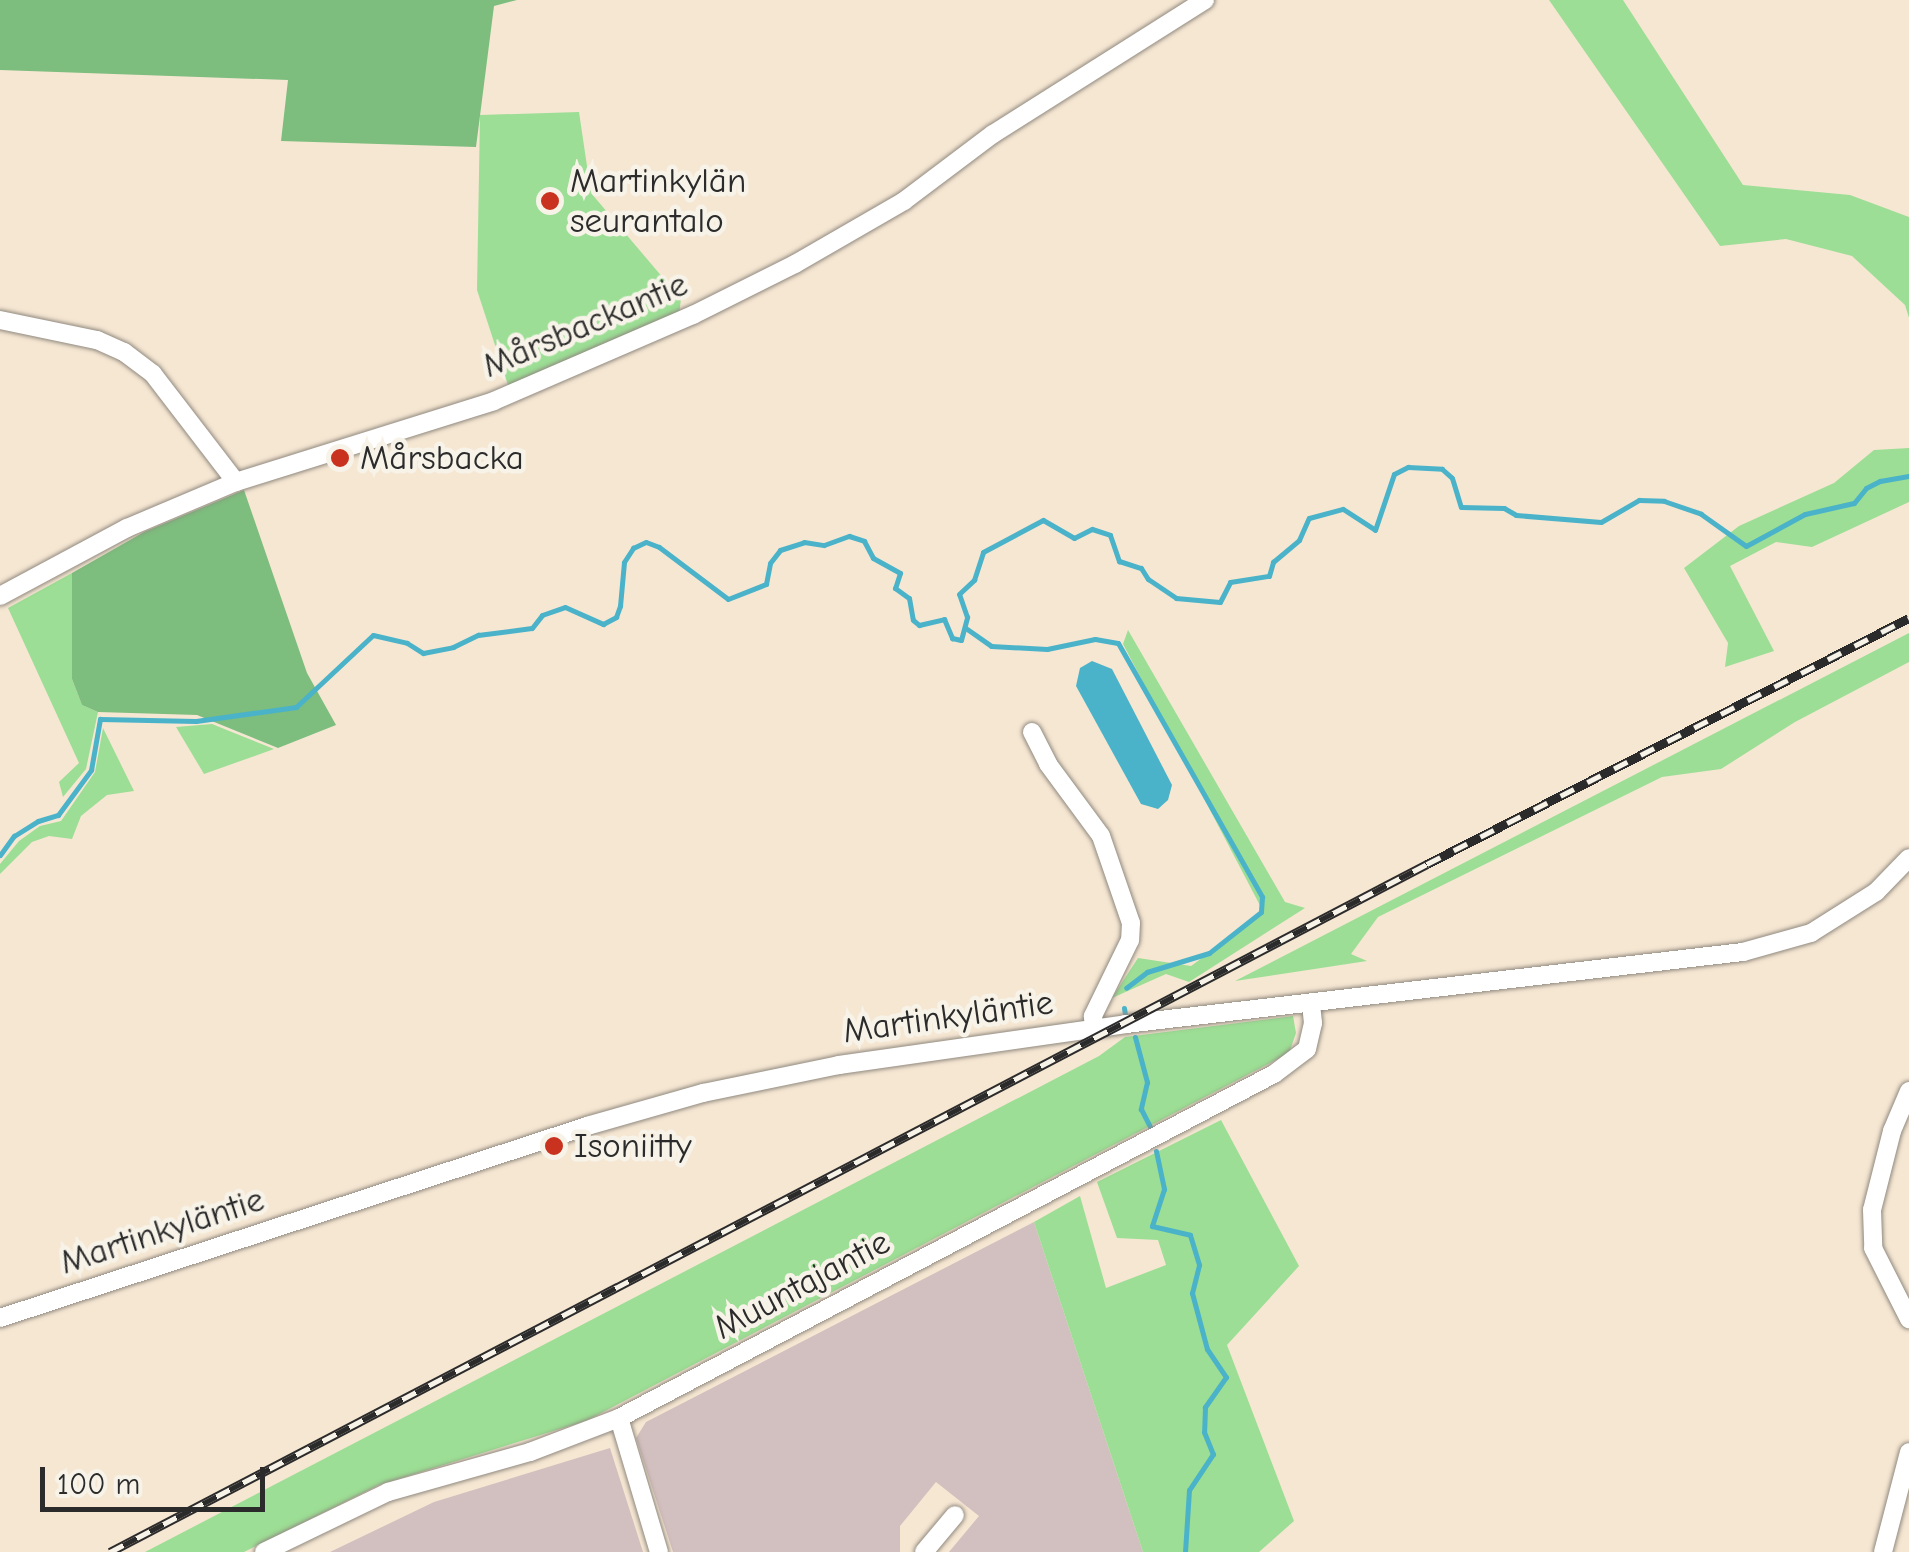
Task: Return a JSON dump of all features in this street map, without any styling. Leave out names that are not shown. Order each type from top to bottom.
[{"type":"street","name":"Mårsbackantie","points":[[0,596],[128,528],[236,482],[494,401],[710,306],[904,201],[993,134],[1205,0]]},
{"type":"street","points":[[0,320],[97,340],[124,352],[153,374],[236,482]]},
{"type":"street","points":[[1032,732],[1048,764],[1101,836],[1131,923],[1130,940],[1093,1016],[1094,1029]]},
{"type":"street","name":"Martinkyläntie","points":[[0,1318],[587,1126],[703,1092],[839,1065],[1094,1029],[1773,946],[1812,933],[1849,911],[1909,858]]},
{"type":"street","name":"Muuntajantie","points":[[264,1552],[388,1492],[530,1452],[618,1418],[1274,1074],[1307,1049],[1314,1024],[1310,1002]]},
{"type":"street","points":[[1909,1091],[1892,1131],[1872,1210],[1873,1248],[1909,1320]]},
{"type":"street","points":[[618,1418],[659,1552]]},
{"type":"street","points":[[1883,1552],[1909,1452]]},
{"type":"street","points":[[924,1552],[955,1515]]},
{"type":"shaded area","points":[[1034,1222],[1143,1552],[949,1552],[979,1516],[936,1482],[900,1526],[900,1552],[673,1552],[636,1438],[646,1422]]},
{"type":"shaded area","points":[[610,1448],[643,1552],[330,1552],[434,1502]]},
{"type":"green space","points":[[0,0],[517,0],[494,6],[476,147],[281,141],[288,80],[0,70]]},
{"type":"green space","points":[[1549,0],[1623,0],[1743,185],[1850,195],[1909,217],[1909,318],[1905,305],[1852,256],[1786,239],[1720,246]]},
{"type":"green space","points":[[579,112],[591,193],[681,299],[679,315],[509,388],[477,290],[480,115]]},
{"type":"green space","points":[[1909,448],[1909,502],[1812,547],[1776,542],[1730,566],[1774,651],[1725,667],[1728,643],[1684,568],[1739,526],[1834,483],[1874,450]]},
{"type":"green space","points":[[244,490],[307,673],[336,725],[278,748],[197,715],[98,712],[82,705],[72,679],[72,573],[144,532]]},
{"type":"green space","points":[[72,573],[72,679],[82,705],[98,712],[86,769],[63,797],[59,782],[79,763],[8,608]]},
{"type":"green space","points":[[1128,630],[1285,902],[1305,908],[1189,982],[1166,974],[1112,998],[1138,958],[1191,966],[1264,913],[1123,644]]},
{"type":"green space","points":[[1909,633],[1909,662],[1795,722],[1721,769],[1662,777],[1378,917],[1351,954],[1367,961],[1235,981]]},
{"type":"green space","points":[[212,724],[274,749],[204,774],[176,727]]},
{"type":"green space","points":[[103,728],[134,791],[107,795],[81,816],[72,839],[49,836],[32,842],[0,874],[0,864],[19,841],[40,826],[61,821],[95,772]]},
{"type":"green space","points":[[1293,1016],[1296,1033],[1289,1053],[586,1421],[379,1485],[244,1552],[145,1552],[1099,1056],[1125,1037]]},
{"type":"green space","points":[[1221,1120],[1299,1266],[1227,1345],[1294,1521],[1259,1552],[1143,1552],[1034,1222],[1080,1196],[1106,1288],[1166,1265],[1158,1240],[1117,1238],[1097,1182]]},
{"type":"water","points":[[1092,661],[1112,669],[1172,785],[1168,800],[1158,809],[1141,804],[1076,686],[1080,668]]},
{"type":"waterway","points":[[0,855],[14,836],[38,821],[58,815],[91,770],[100,719],[196,721],[296,707],[373,635],[407,643],[423,653],[453,647],[478,635],[532,628],[542,615],[565,607],[603,624],[616,617],[620,606],[624,562],[633,548],[646,542],[659,547],[728,599],[766,584],[770,563],[780,550],[804,542],[824,545],[849,536],[864,541],[873,558],[900,573],[895,588],[909,598],[913,620],[919,625],[944,619],[952,638],[961,640],[967,617],[959,594],[974,580],[983,552],[1043,520],[1074,538],[1092,529],[1110,535],[1119,561],[1141,568],[1148,579],[1176,598],[1220,602],[1230,582],[1269,576],[1273,562],[1299,540],[1309,518],[1343,509],[1375,530],[1394,474],[1408,467],[1442,469],[1452,478],[1461,507],[1504,508],[1516,515],[1601,522],[1639,500],[1664,501],[1701,514],[1746,546],[1805,514],[1854,503],[1866,488],[1880,481],[1909,476]]},
{"type":"waterway","points":[[967,629],[991,646],[1047,649],[1095,639],[1118,643],[1262,897],[1261,912],[1209,953],[1147,972],[1126,988]]},
{"type":"waterway","points":[[1124,1008],[1125,1014]]},
{"type":"waterway","points":[[1135,1037],[1147,1082],[1141,1109],[1150,1127]]},
{"type":"waterway","points":[[1156,1151],[1164,1189],[1152,1226],[1190,1235],[1199,1265],[1192,1293],[1207,1349],[1226,1377],[1205,1407],[1204,1432],[1213,1454],[1189,1490],[1185,1552]]},
{"type":"railway","points":[[110,1552],[1427,864],[1909,618]]},
{"type":"place","name":"Martinkylän seurantalo","points":[[550,201]]},
{"type":"place","name":"Mårsbacka","points":[[340,458]]},
{"type":"place","name":"Isoniitty","points":[[554,1146]]}]
